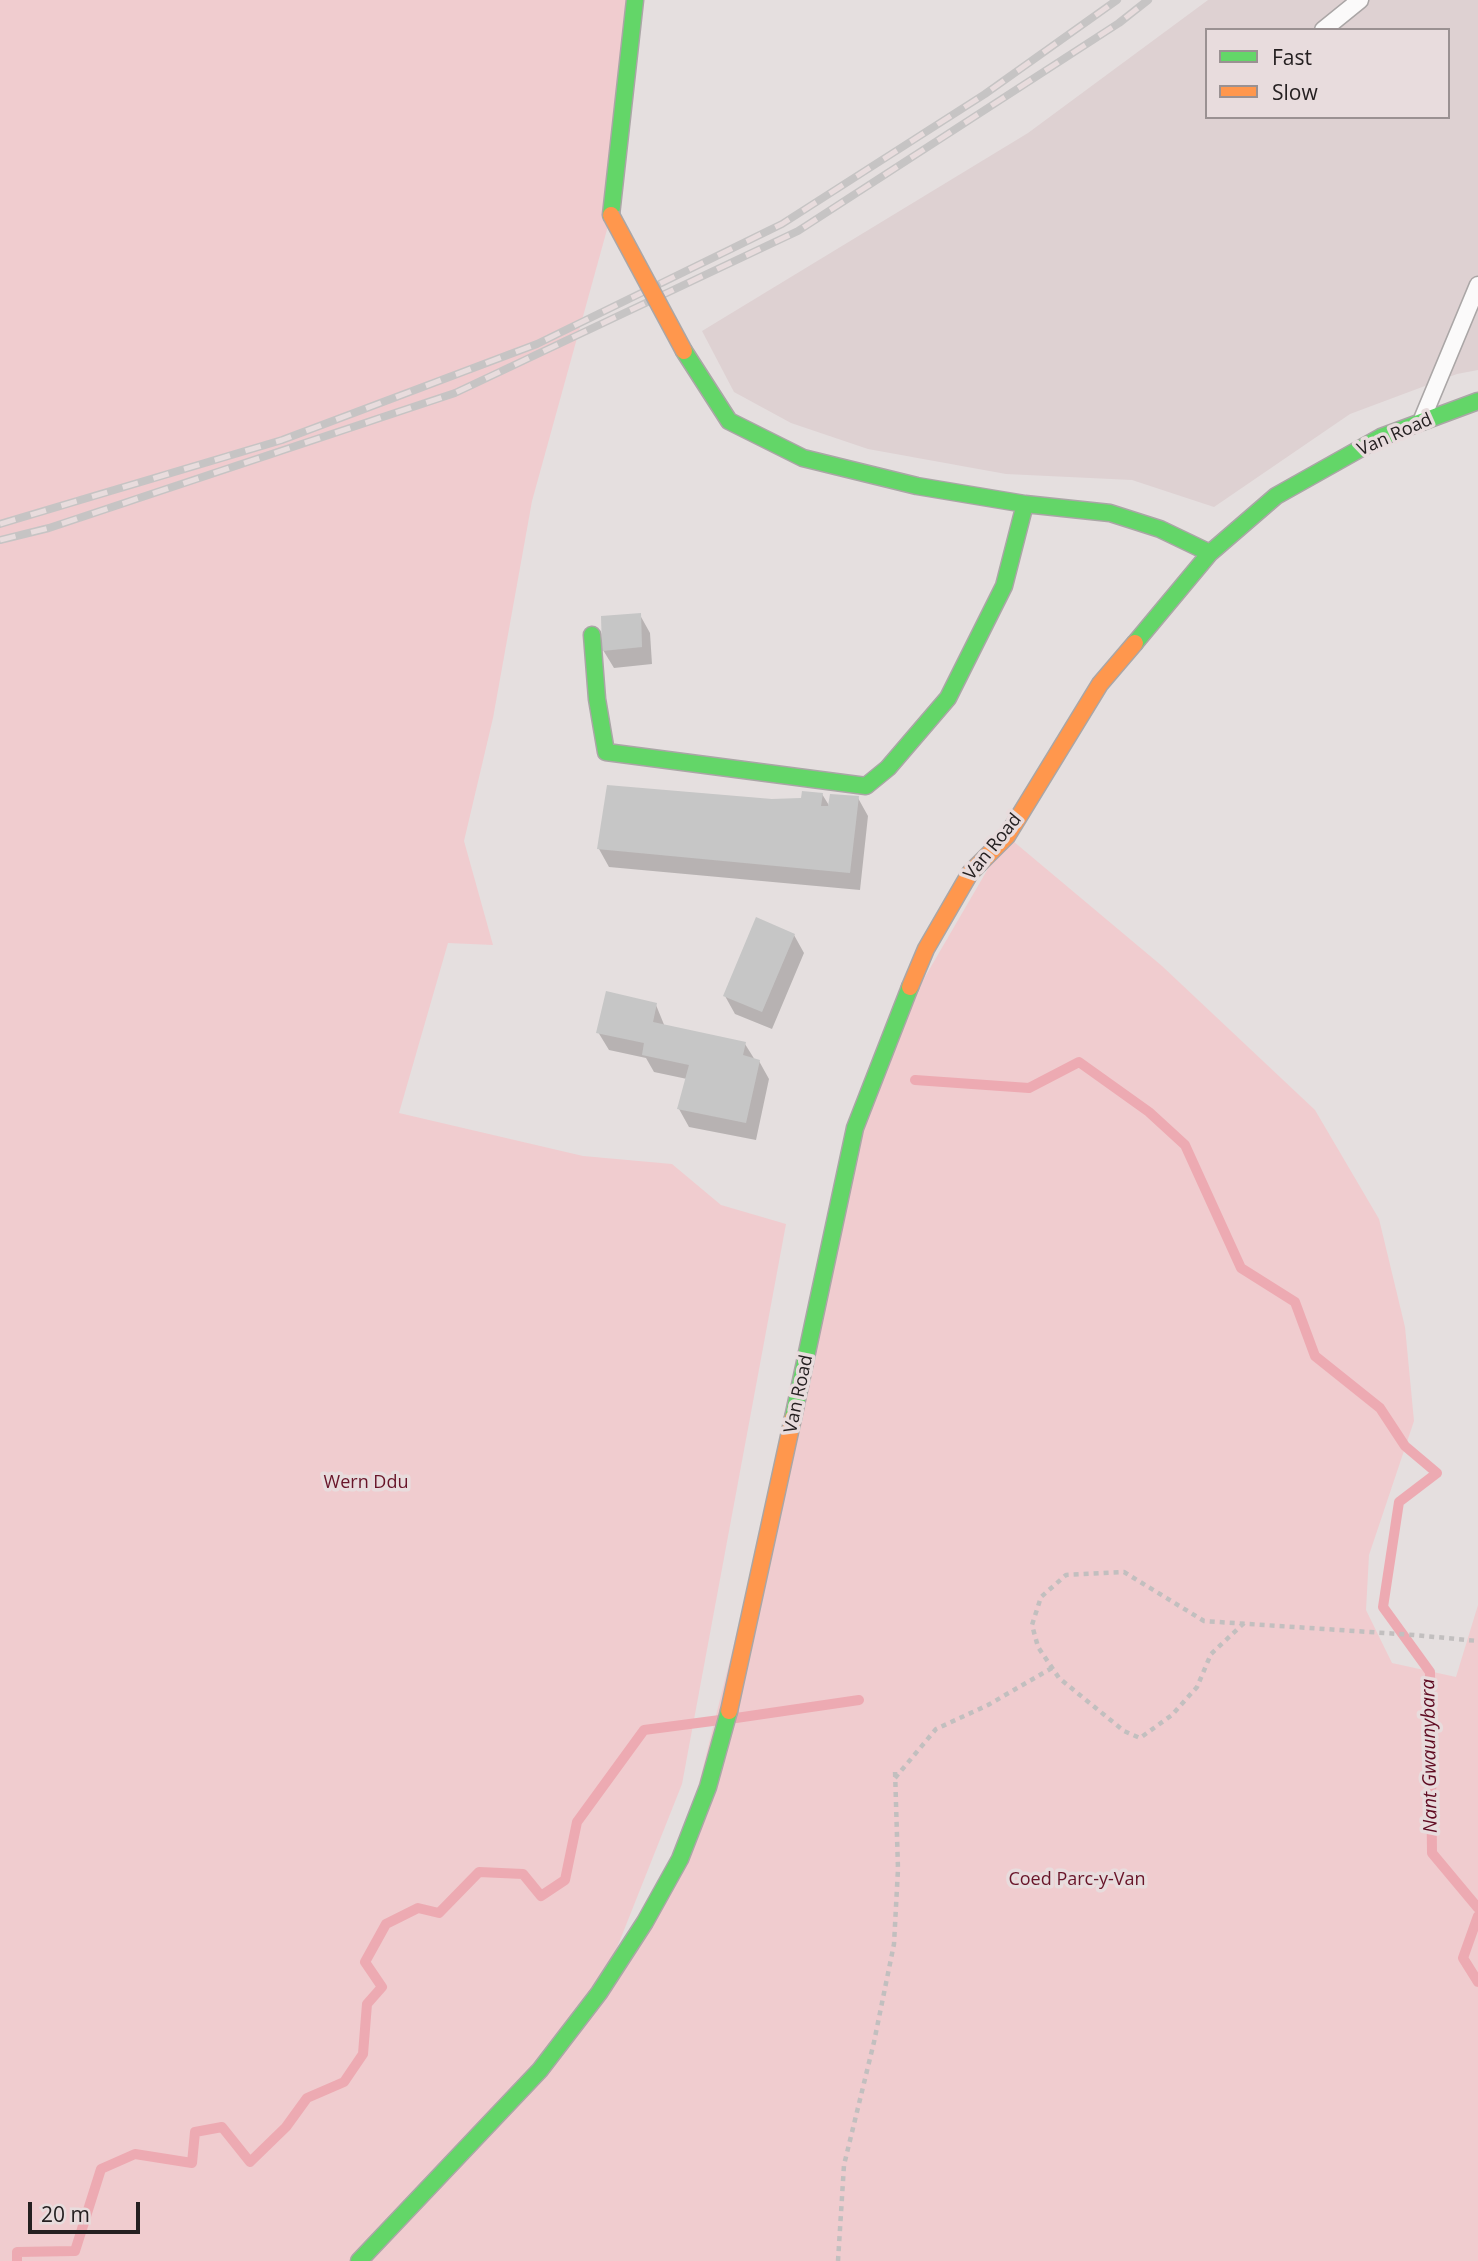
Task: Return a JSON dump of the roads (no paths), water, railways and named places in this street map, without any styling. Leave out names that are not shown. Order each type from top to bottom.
[{"type":"street","points":[[635,0],[611,215],[684,351],[729,421],[803,458],[917,486],[1025,504],[1110,513],[1160,528],[1210,552]]},
{"type":"street","name":"Van Road","points":[[359,2261],[540,2070],[599,1993],[645,1922],[680,1859],[708,1787],[735,1690],[855,1128],[883,1049],[926,949],[970,873],[1007,836],[1100,684],[1210,552],[1276,496],[1381,437],[1478,401]]},
{"type":"street","points":[[592,635],[597,699],[606,752],[866,786],[888,768],[948,698],[1004,586],[1025,504]]},
{"type":"lane","points":[[1325,28],[1360,0]]},
{"type":"lane","points":[[1421,422],[1478,285]]},
{"type":"waterway","name":"Nant Gwaunybara","points":[[915,1080],[1029,1088],[1079,1062],[1149,1112],[1185,1145],[1241,1268],[1295,1302],[1315,1356],[1380,1408],[1405,1446],[1437,1473],[1399,1502],[1383,1607],[1430,1672],[1432,1853],[1478,1908]]},
{"type":"waterway","points":[[736,1718],[859,1700]]},
{"type":"waterway","points":[[17,2261],[17,2252],[75,2251],[101,2169],[135,2154],[192,2163],[195,2132],[222,2127],[250,2162],[286,2127],[307,2098],[344,2082],[363,2054],[367,2004],[382,1987],[365,1962],[386,1924],[418,1908],[439,1913],[479,1872],[523,1874],[541,1896],[565,1880],[577,1822],[644,1730],[720,1720]]},
{"type":"waterway","name":"Nant Gwaunybara","points":[[1478,1916],[1463,1958],[1478,1982]]},
{"type":"railway","points":[[0,524],[282,440],[537,344],[782,224],[985,94],[1117,0]]},
{"type":"railway","points":[[0,540],[49,528],[455,393],[798,231],[1119,23],[1148,0]]},
{"type":"park label","name":"Wern Ddu","points":[[366,1483]]},
{"type":"park label","name":"Coed Parc-y-Van","points":[[1077,1880]]}]
